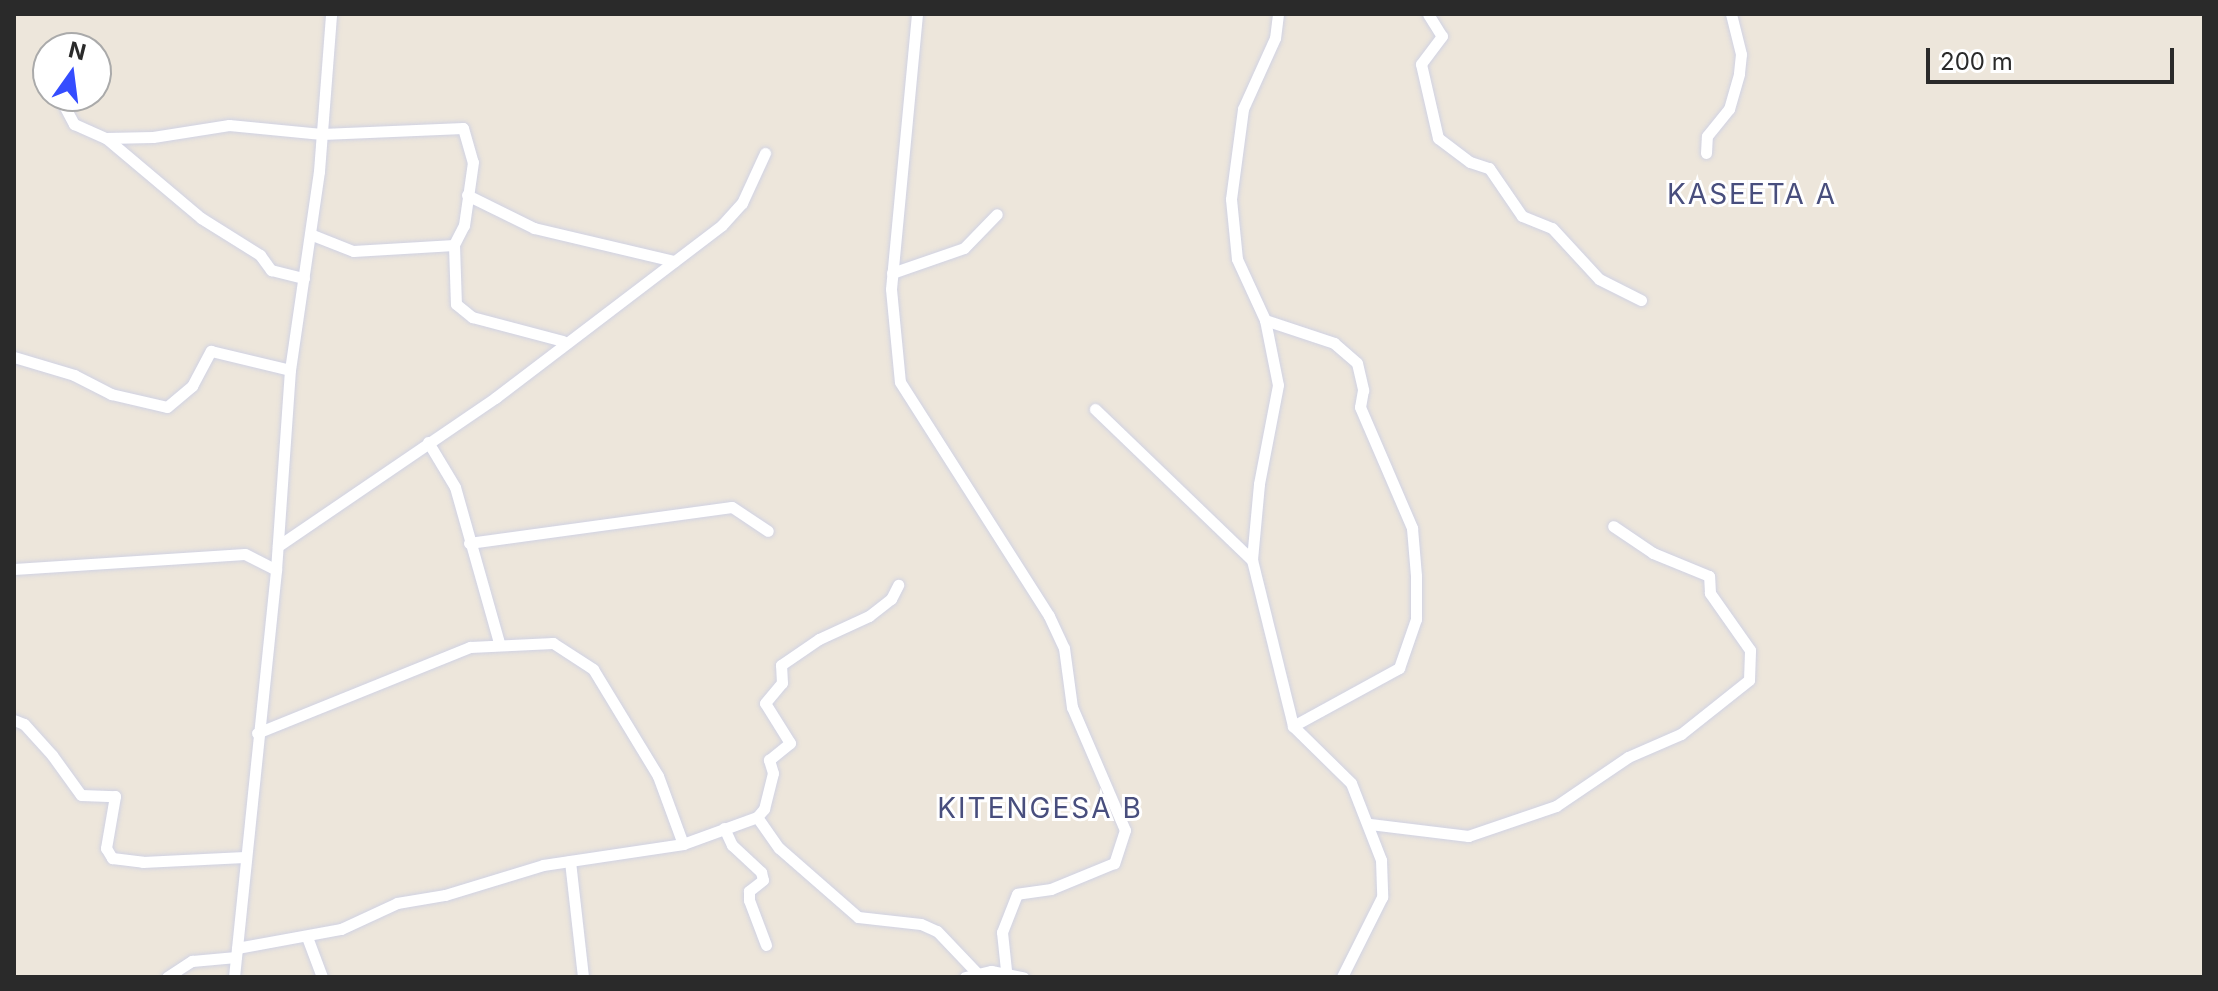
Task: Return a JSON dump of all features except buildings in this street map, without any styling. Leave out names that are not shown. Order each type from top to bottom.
[{"type":"street","points":[[234,977],[276,570],[290,370],[322,134],[331,14]]},
{"type":"street","points":[[917,14],[892,273],[900,382],[1049,616],[1064,648],[1072,707],[1125,830],[1114,863],[1051,889],[1017,894],[1002,932],[1006,971]]},
{"type":"street","points":[[1278,14],[1275,38],[1243,109],[1231,199],[1237,259],[1265,320],[1278,385],[1259,484],[1252,560],[1293,726],[1351,783],[1370,824],[1381,860],[1382,897],[1342,977]]},
{"type":"street","points":[[1428,14],[1442,36],[1421,64],[1438,138],[1470,162],[1489,168],[1522,216],[1552,228],[1599,279],[1641,300]]},
{"type":"street","points":[[1706,153],[1707,136],[1729,109],[1739,73],[1741,54],[1731,14]]},
{"type":"street","points":[[68,112],[74,124],[106,138],[201,218],[260,255],[271,270],[304,278]]},
{"type":"street","points":[[106,138],[153,137],[229,125],[322,134],[463,128],[473,162],[464,225],[454,245],[456,304],[472,317],[563,341]]},
{"type":"street","points":[[278,546],[495,398],[563,341],[674,261],[742,203],[765,153]]},
{"type":"street","points":[[467,195],[534,228],[674,261]]},
{"type":"street","points":[[892,273],[964,248],[997,214]]},
{"type":"street","points":[[310,234],[353,251],[454,245]]},
{"type":"street","points":[[1265,320],[1316,334],[1357,363],[1363,390],[1360,407],[1412,528],[1415,562],[1418,607],[1399,668],[1293,726]]},
{"type":"street","points":[[14,357],[74,375],[111,394],[167,407],[192,386],[211,351],[290,370]]},
{"type":"street","points":[[1095,409],[1252,560]]},
{"type":"street","points":[[428,442],[455,487],[499,642]]},
{"type":"street","points":[[469,543],[732,507],[768,531]]},
{"type":"street","points":[[1370,824],[1468,836],[1556,806],[1628,757],[1681,734],[1749,680],[1750,650],[1710,593],[1709,576],[1653,553],[1613,526]]},
{"type":"street","points":[[14,569],[245,554],[276,570]]},
{"type":"street","points":[[167,977],[192,961],[351,925],[397,903],[570,861],[683,844],[757,817],[764,809],[773,773],[769,760],[790,743],[765,703],[782,683],[781,665],[835,630],[869,616],[891,599],[898,585]]},
{"type":"street","points":[[257,733],[420,665],[499,642],[553,643],[593,669],[658,776],[683,844]]},
{"type":"street","points":[[14,720],[24,724],[52,755],[81,795],[115,796],[106,848],[112,858],[143,862],[244,857]]},
{"type":"street","points":[[757,817],[779,848],[858,917],[921,924],[937,931],[978,974]]},
{"type":"street","points":[[724,828],[732,845],[761,872],[763,880],[749,891],[749,900],[766,945]]},
{"type":"street","points":[[570,861],[583,977]]},
{"type":"street","points":[[307,937],[322,977]]},
{"type":"street","points":[[965,977],[1006,971],[1023,977]]},
{"type":"district","name":"KASEETA A","points":[[1752,194]]},
{"type":"district","name":"KITENGESA B","points":[[1040,808]]}]
